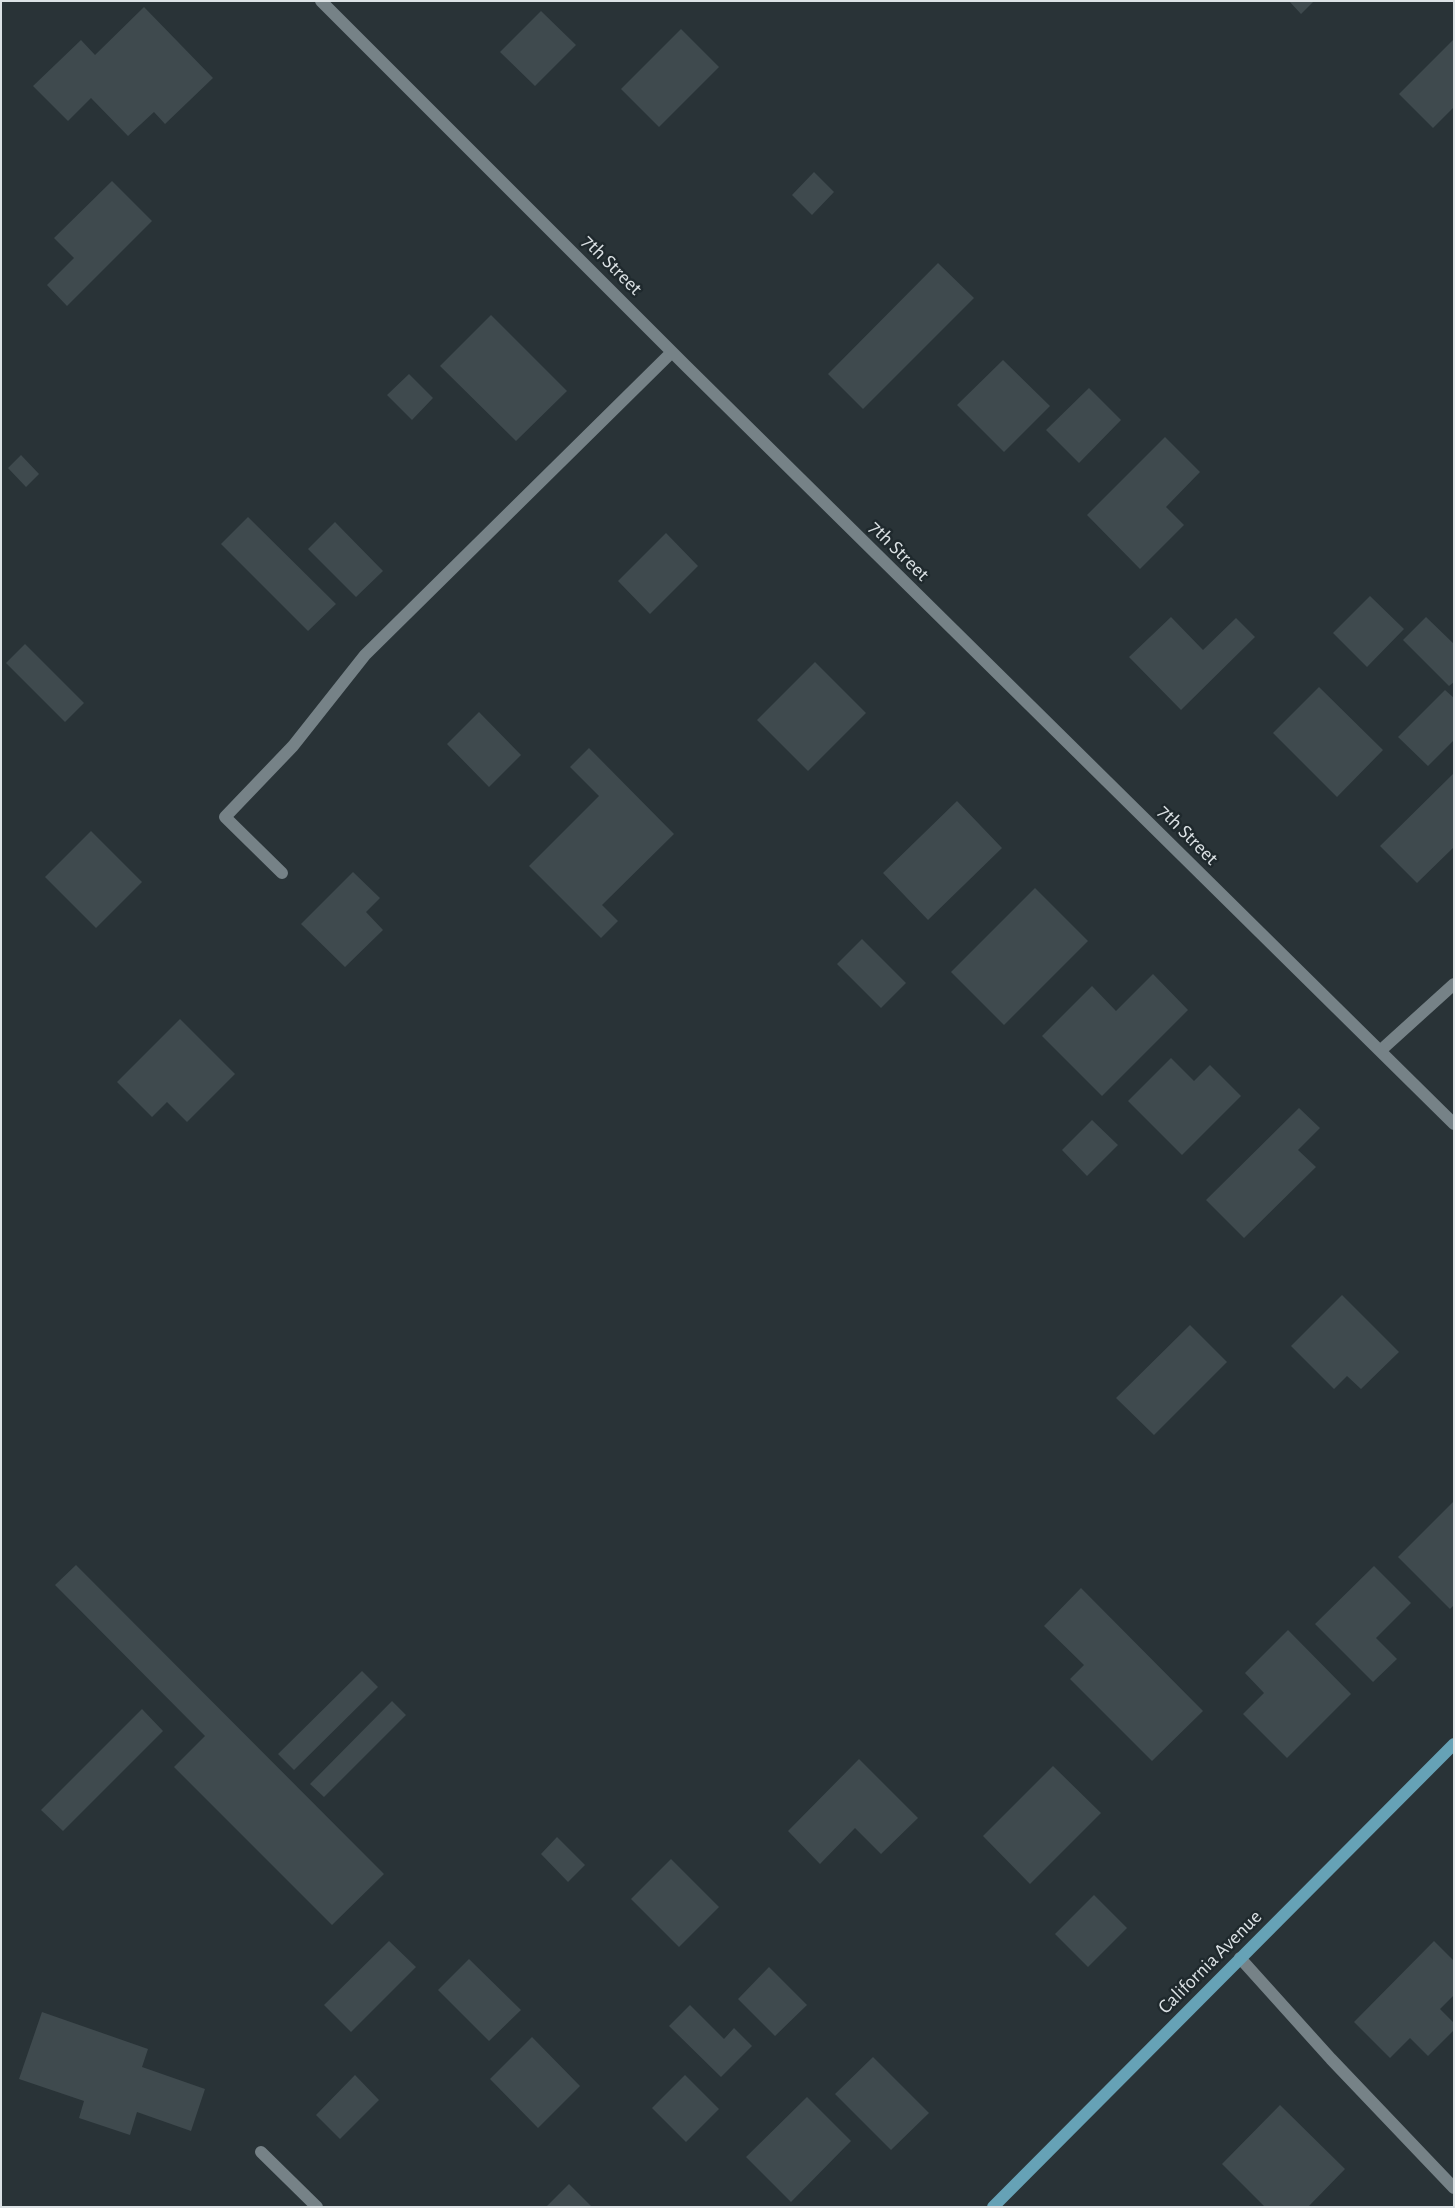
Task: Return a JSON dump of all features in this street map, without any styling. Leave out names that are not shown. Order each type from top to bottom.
[{"type":"main road","name":"California Avenue","points":[[993,2207],[1454,1744]]},
{"type":"street","name":"7th Street","points":[[321,1],[672,352],[1454,1124]]},
{"type":"street","points":[[282,873],[225,817],[293,746],[365,655],[672,352]]},
{"type":"street","points":[[1380,1051],[1454,984]]},
{"type":"street","points":[[1240,1958],[1331,2059],[1454,2188]]},
{"type":"street","points":[[261,2152],[317,2207]]},
{"type":"building","points":[[1289,1],[1314,1],[1301,14]]},
{"type":"building","points":[[144,7],[213,78],[165,124],[154,112],[128,136],[91,98],[68,121],[33,86],[81,40],[95,55]]},
{"type":"building","points":[[541,11],[576,45],[535,86],[500,52]]},
{"type":"building","points":[[681,29],[719,67],[659,127],[621,89]]},
{"type":"building","points":[[1454,39],[1454,107],[1433,128],[1399,94]]},
{"type":"building","points":[[814,172],[834,192],[812,215],[792,195]]},
{"type":"building","points":[[112,181],[152,221],[67,306],[47,285],[74,258],[54,238]]},
{"type":"building","points":[[938,263],[974,298],[863,409],[828,374]]},
{"type":"building","points":[[491,315],[567,391],[516,441],[440,366]]},
{"type":"building","points":[[1003,360],[1050,406],[1004,452],[957,405]]},
{"type":"building","points":[[409,374],[433,398],[412,420],[387,395]]},
{"type":"building","points":[[1089,388],[1121,420],[1079,463],[1046,430]]},
{"type":"building","points":[[1165,437],[1200,472],[1166,507],[1184,525],[1140,569],[1087,515]]},
{"type":"building","points":[[21,455],[39,474],[26,487],[8,468]]},
{"type":"building","points":[[248,517],[336,604],[308,631],[221,544]]},
{"type":"building","points":[[335,522],[383,571],[356,597],[308,549]]},
{"type":"building","points":[[666,533],[698,566],[650,614],[618,581]]},
{"type":"building","points":[[1370,596],[1404,629],[1367,667],[1333,633]]},
{"type":"building","points":[[1171,617],[1203,650],[1236,618],[1255,637],[1181,710],[1129,657]]},
{"type":"building","points":[[1426,617],[1454,644],[1454,682],[1449,686],[1403,640]]},
{"type":"building","points":[[25,644],[84,703],[65,722],[6,663]]},
{"type":"building","points":[[815,662],[866,713],[808,771],[757,720]]},
{"type":"building","points":[[1319,687],[1383,750],[1337,797],[1273,733]]},
{"type":"building","points":[[1445,690],[1454,698],[1454,740],[1428,766],[1398,737]]},
{"type":"building","points":[[479,712],[521,755],[489,787],[447,744]]},
{"type":"building","points":[[589,748],[674,834],[602,905],[618,921],[601,938],[529,866],[599,796],[570,767]]},
{"type":"building","points":[[1454,773],[1454,847],[1417,883],[1380,846]]},
{"type":"building","points":[[957,801],[1002,848],[928,920],[883,873]]},
{"type":"building","points":[[91,831],[142,882],[96,928],[45,877]]},
{"type":"building","points":[[353,872],[380,898],[366,912],[383,930],[345,967],[301,924]]},
{"type":"building","points":[[1035,888],[1088,941],[1004,1025],[951,972]]},
{"type":"building","points":[[862,939],[906,983],[881,1008],[837,964]]},
{"type":"building","points":[[1153,974],[1188,1010],[1102,1096],[1042,1036],[1092,986],[1116,1011]]},
{"type":"building","points":[[180,1019],[235,1074],[187,1122],[167,1102],[152,1117],[117,1082]]},
{"type":"building","points":[[1171,1058],[1194,1081],[1210,1065],[1241,1096],[1182,1155],[1128,1101]]},
{"type":"building","points":[[1299,1108],[1320,1128],[1298,1150],[1316,1167],[1244,1238],[1206,1200]]},
{"type":"building","points":[[1092,1120],[1118,1145],[1087,1176],[1062,1150]]},
{"type":"building","points":[[1342,1295],[1399,1352],[1361,1389],[1347,1376],[1334,1389],[1291,1346]]},
{"type":"building","points":[[1190,1325],[1227,1362],[1154,1435],[1116,1398]]},
{"type":"building","points":[[1454,1501],[1454,1605],[1450,1609],[1398,1557]]},
{"type":"building","points":[[76,1565],[384,1874],[332,1925],[174,1767],[205,1736],[55,1585]]},
{"type":"building","points":[[1374,1566],[1411,1603],[1376,1638],[1397,1659],[1373,1682],[1315,1624]]},
{"type":"building","points":[[1081,1588],[1203,1711],[1152,1761],[1070,1679],[1084,1665],[1044,1626]]},
{"type":"building","points":[[1288,1630],[1351,1694],[1287,1758],[1243,1714],[1264,1693],[1245,1673]]},
{"type":"building","points":[[362,1671],[378,1687],[294,1770],[278,1754]]},
{"type":"building","points":[[392,1701],[406,1715],[324,1797],[310,1784]]},
{"type":"building","points":[[142,1709],[163,1731],[63,1831],[41,1810]]},
{"type":"building","points":[[859,1759],[918,1818],[881,1854],[855,1828],[820,1864],[788,1831]]},
{"type":"building","points":[[1053,1766],[1101,1813],[1030,1884],[983,1836]]},
{"type":"building","points":[[557,1837],[585,1865],[568,1882],[541,1854]]},
{"type":"building","points":[[671,1859],[719,1907],[679,1947],[631,1899]]},
{"type":"building","points":[[1094,1895],[1127,1928],[1088,1967],[1055,1934]]},
{"type":"building","points":[[389,1941],[416,1967],[351,2032],[324,2005]]},
{"type":"building","points":[[1434,1941],[1454,1961],[1454,1995],[1440,2009],[1454,2023],[1454,2030],[1428,2056],[1410,2038],[1390,2058],[1354,2022]]},
{"type":"building","points":[[469,1959],[521,2010],[489,2041],[438,1990]]},
{"type":"building","points":[[769,1967],[807,2005],[775,2036],[738,1999]]},
{"type":"building","points":[[690,2005],[724,2039],[734,2028],[752,2046],[721,2077],[669,2026]]},
{"type":"building","points":[[42,2012],[148,2049],[142,2067],[205,2089],[191,2131],[137,2112],[130,2135],[79,2118],[84,2101],[19,2079]]},
{"type":"building","points":[[532,2037],[580,2086],[538,2128],[490,2079]]},
{"type":"building","points":[[873,2057],[929,2113],[891,2150],[835,2094]]},
{"type":"building","points":[[355,2075],[379,2100],[340,2139],[316,2115]]},
{"type":"building","points":[[685,2075],[719,2109],[686,2142],[652,2108]]},
{"type":"building","points":[[807,2097],[851,2141],[791,2202],[746,2157]]},
{"type":"building","points":[[1280,2105],[1345,2169],[1308,2207],[1265,2207],[1222,2164]]},
{"type":"building","points":[[569,2184],[592,2207],[546,2207]]}]
